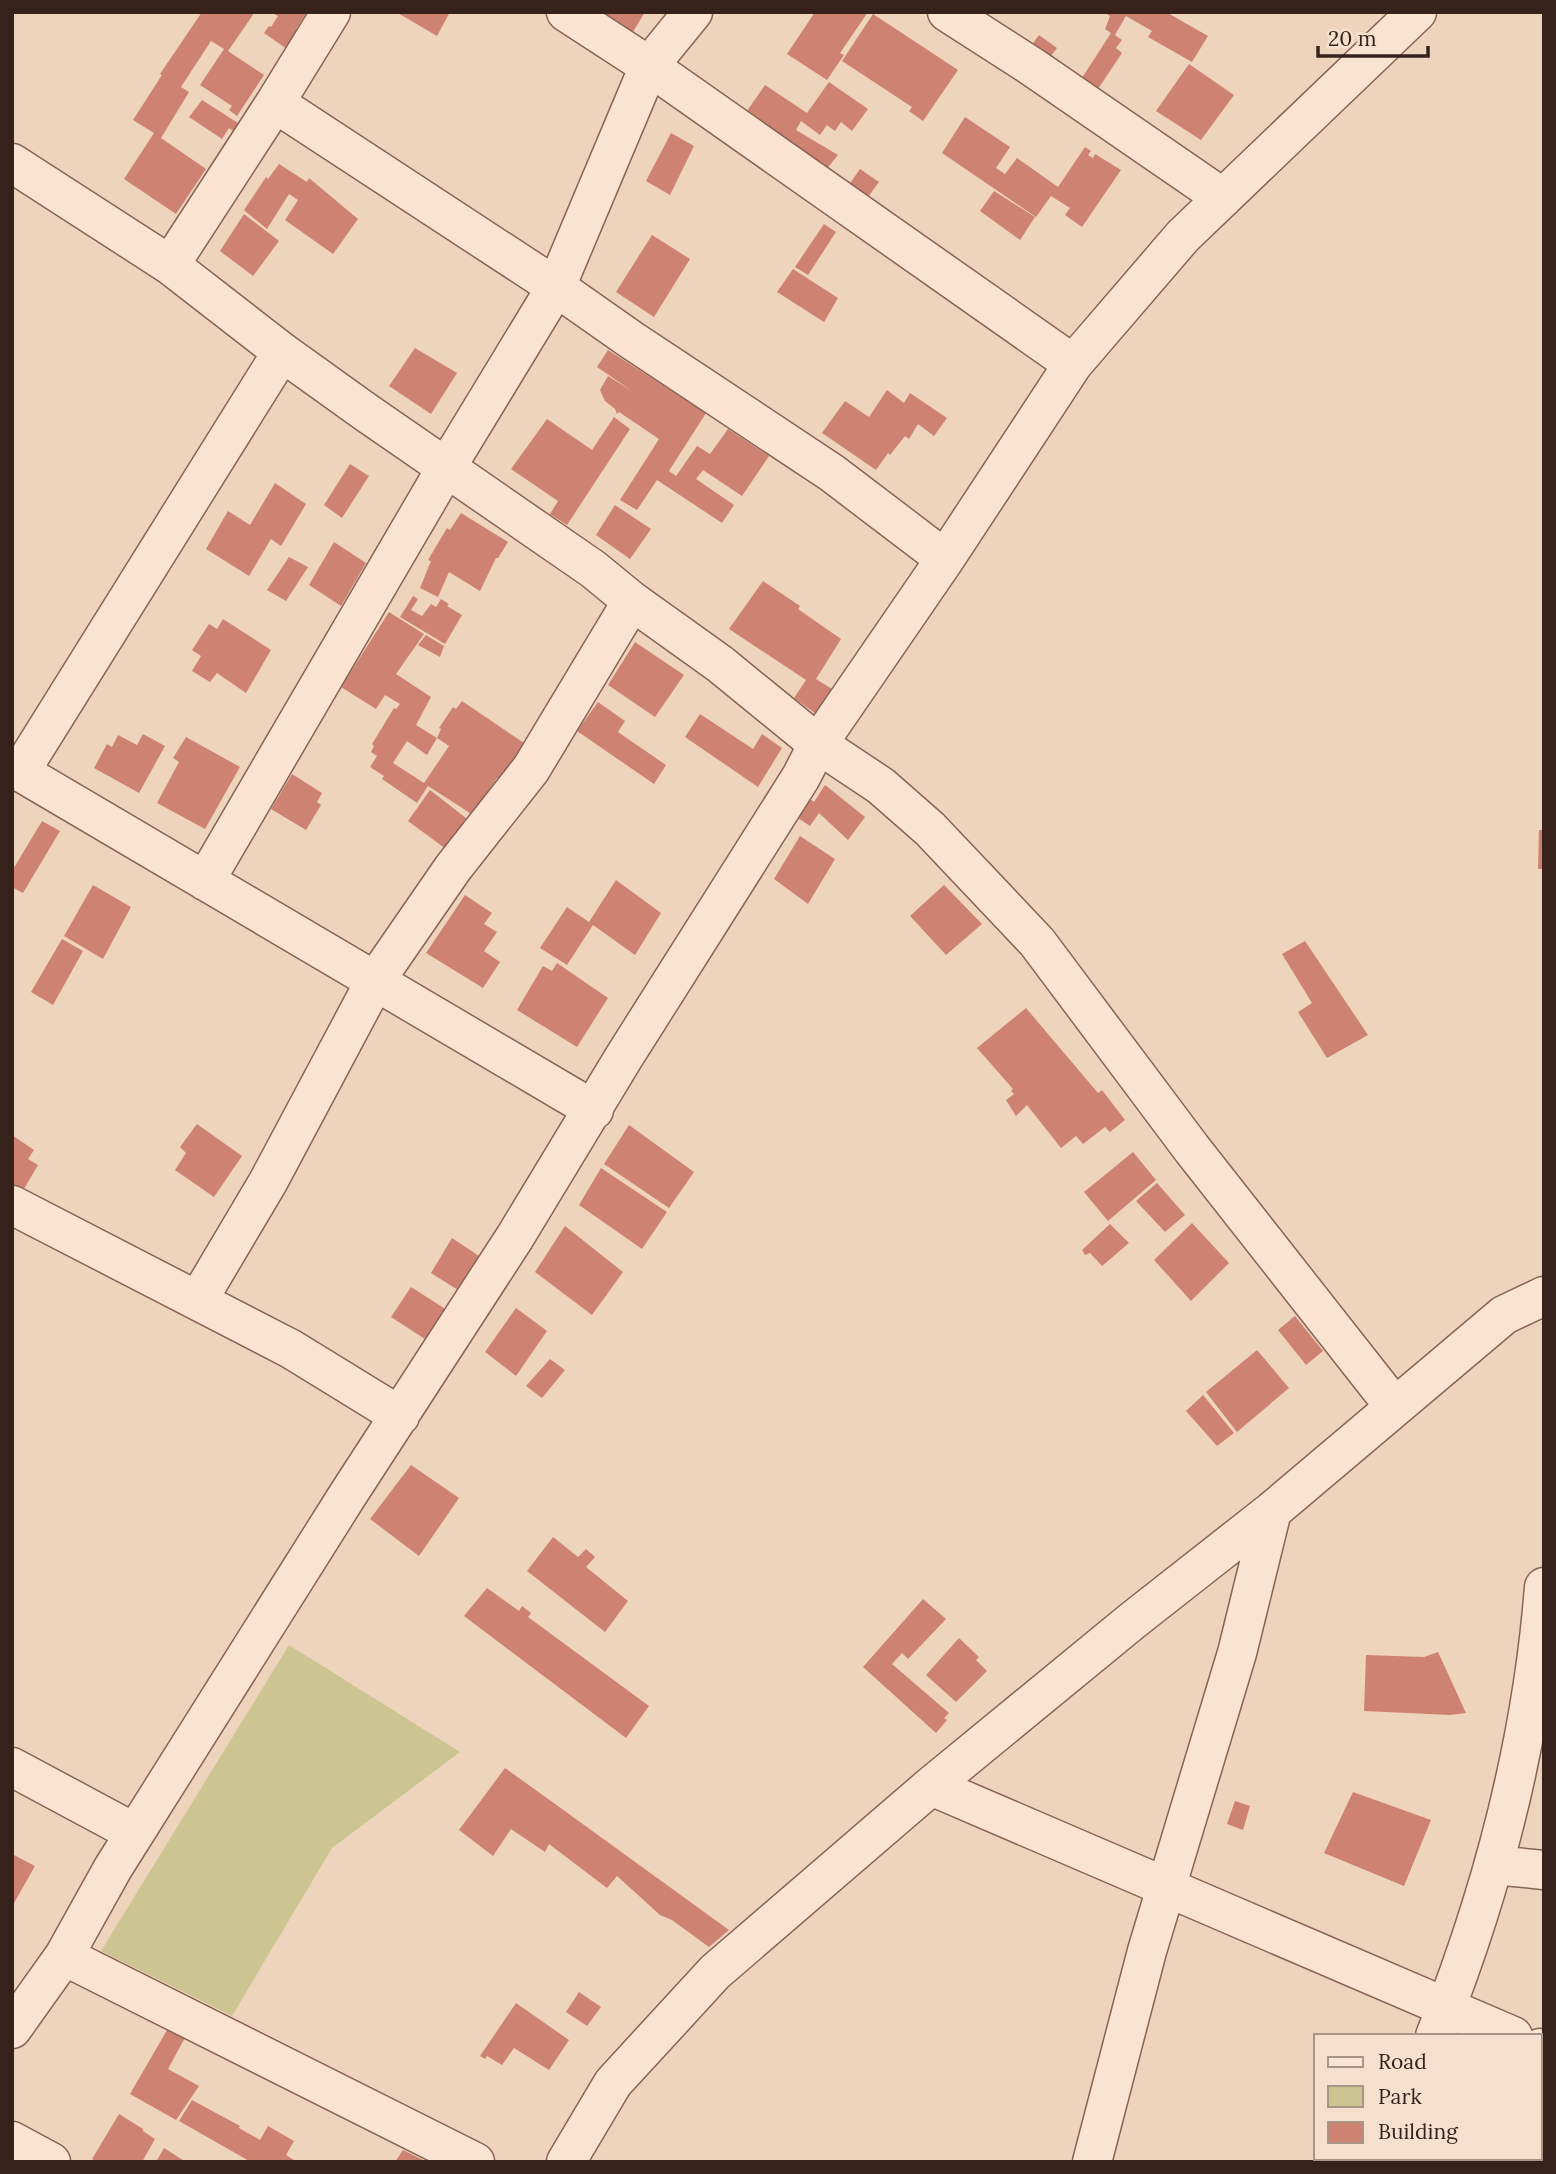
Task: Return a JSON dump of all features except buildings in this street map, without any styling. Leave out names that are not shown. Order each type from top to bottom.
[{"type":"street","points":[[170,265],[331,12]]},
{"type":"street","points":[[566,12],[649,66],[1073,364]]},
{"type":"street","points":[[205,881],[446,468],[556,287],[649,66],[693,12]]},
{"type":"street","points":[[947,12],[1031,66],[1223,198]]},
{"type":"street","points":[[17,2014],[64,1956],[113,1868],[594,1110],[818,744],[945,559],[1073,364],[1183,236],[1418,12]]},
{"type":"street","points":[[275,103],[556,287],[832,473],[945,559]]},
{"type":"street","points":[[12,163],[170,265],[282,352],[593,569],[632,601],[720,664],[818,744],[881,786],[930,829],[1037,942],[1192,1149],[1394,1406]]},
{"type":"street","points":[[282,352],[16,770],[594,1110]]},
{"type":"street","points":[[198,1300],[268,1182],[375,981],[453,868],[531,769],[601,657],[632,601]]},
{"type":"street","points":[[12,1205],[291,1349],[400,1416]]},
{"type":"street","points":[[566,2162],[613,2083],[715,1972],[931,1786],[1132,1621],[1272,1511],[1504,1315],[1544,1296]]},
{"type":"street","points":[[1092,2162],[1147,1951],[1237,1653],[1272,1511]]},
{"type":"street","points":[[1440,2021],[1494,1865],[1514,1786],[1541,1645],[1544,1587]]},
{"type":"street","points":[[12,1767],[135,1833]]},
{"type":"street","points":[[931,1786],[1168,1886],[1440,2021],[1503,2034]]},
{"type":"street","points":[[1494,1865],[1544,1870]]},
{"type":"street","points":[[64,1956],[475,2162]]},
{"type":"street","points":[[12,2141],[51,2162]]},
{"type":"green space","points":[[289,1645],[460,1752],[332,1848],[232,2016],[101,1951]]}]
